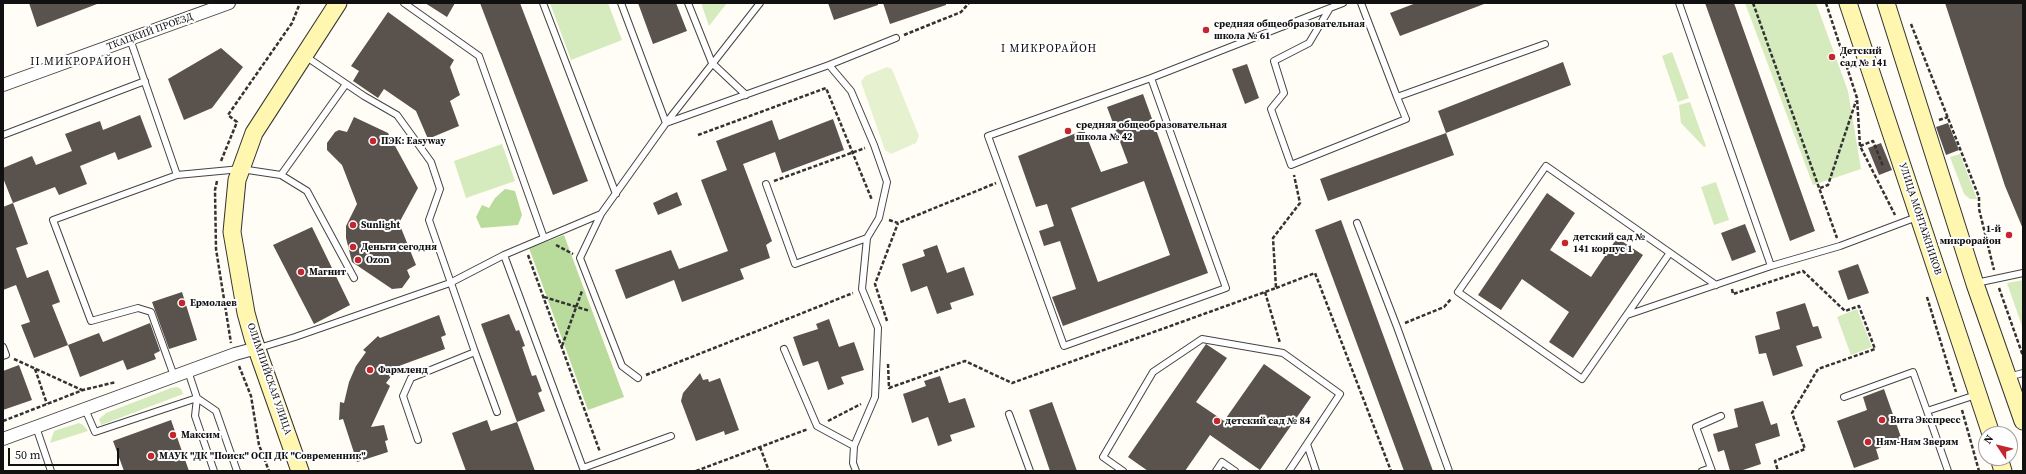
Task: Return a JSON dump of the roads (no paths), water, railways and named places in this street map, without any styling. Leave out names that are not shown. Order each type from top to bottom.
[{"type":"main road","name":"ОЛИМПИЙСКАЯ УЛИЦА","points":[[300,471],[246,312],[232,232],[237,180],[254,133],[338,3]]},
{"type":"main road","name":"УЛИЦА МОНТАЖНИКОВ","points":[[1848,3],[1988,426]]},
{"type":"main road","points":[[1886,3],[1975,284],[2016,375],[2023,421]]},
{"type":"street","name":"ТКАЦКИЙ ПРОЕЗД","points":[[3,85],[229,3]]},
{"type":"street","points":[[3,439],[235,354],[257,348]]},
{"type":"lane","points":[[404,3],[479,56],[544,238]]},
{"type":"lane","points":[[543,3],[616,194]]},
{"type":"lane","points":[[621,3],[666,123]]},
{"type":"lane","points":[[688,3],[712,63],[746,95]]},
{"type":"lane","points":[[638,378],[622,366],[580,258],[601,214],[666,123],[760,3]]},
{"type":"lane","points":[[1151,78],[1226,288],[1064,346],[988,136],[1151,78],[1343,3]]},
{"type":"lane","points":[[1330,8],[1309,43],[1274,61],[1284,93],[1271,109],[1291,165],[1406,119],[1361,3]]},
{"type":"lane","points":[[1678,3],[1771,266]]},
{"type":"lane","points":[[666,123],[829,65],[896,38]]},
{"type":"lane","points":[[130,39],[177,174]]},
{"type":"lane","points":[[1397,97],[1545,44]]},
{"type":"lane","points":[[304,55],[346,84],[397,115],[432,162],[440,189],[429,220],[450,283],[497,412]]},
{"type":"lane","points":[[829,65],[851,91],[874,144],[887,182],[879,218],[867,238],[862,290],[878,328],[876,397],[854,446],[854,463],[856,471]]},
{"type":"lane","points":[[3,135],[145,81]]},
{"type":"lane","points":[[281,175],[346,84]]},
{"type":"lane","points":[[1669,254],[1582,378],[1458,292],[1546,166],[1669,254],[1716,285]]},
{"type":"lane","points":[[174,376],[151,312],[138,308],[91,321],[53,220],[177,174],[241,169],[281,175],[307,190],[354,278]]},
{"type":"lane","points":[[766,184],[795,264],[867,238]]},
{"type":"lane","points":[[257,348],[295,338],[450,283],[504,255],[601,214]]},
{"type":"lane","points":[[1627,315],[1771,266],[1840,246],[1919,216]]},
{"type":"lane","points":[[1356,222],[1397,327],[1450,471]]},
{"type":"lane","points":[[504,255],[584,470],[671,436]]},
{"type":"lane","points":[[1975,284],[2023,273]]},
{"type":"lane","points":[[1123,471],[1103,457],[1153,372],[1202,339],[1283,353],[1340,394],[1289,471]]},
{"type":"lane","points":[[3,347],[4,356]]},
{"type":"lane","points":[[784,349],[818,426],[854,446]]},
{"type":"lane","points":[[418,440],[403,396],[411,378],[475,352]]},
{"type":"lane","points":[[188,371],[197,398],[195,416],[214,471]]},
{"type":"lane","points":[[1844,397],[1913,372],[1948,471]]},
{"type":"lane","points":[[1927,411],[1978,394]]},
{"type":"lane","points":[[85,409],[95,432],[197,398]]},
{"type":"lane","points":[[197,398],[216,411],[237,471]]},
{"type":"lane","points":[[1009,414],[1030,471]]},
{"type":"lane","points":[[1702,471],[1712,469],[1696,427],[1721,416]]},
{"type":"lane","points":[[36,427],[51,471]]},
{"type":"lane","points":[[1307,444],[1316,471]]},
{"type":"lane","points":[[1216,471],[1222,462],[1235,471]]},
{"type":"place","name":"средняя общеобразовательная школа № 61","points":[[1206,30]]},
{"type":"place","name":"Детский сад № 141","points":[[1832,57]]},
{"type":"place","name":"средняя общеобразовательная школа № 42","points":[[1068,131]]},
{"type":"place","name":"ПЭК: Easyway","points":[[373,141]]},
{"type":"place","name":"Sunlight","points":[[353,225]]},
{"type":"place","name":"1-й микрорайон","points":[[2009,235]]},
{"type":"place","name":"детский сад № 141 корпус 1","points":[[1565,243]]},
{"type":"place","name":"Деньги сегодня","points":[[353,247]]},
{"type":"place","name":"Ozon","points":[[358,260]]},
{"type":"place","name":"Магнит","points":[[301,272]]},
{"type":"place","name":"Ермолаев","points":[[182,303]]},
{"type":"place","name":"Фармленд","points":[[370,370]]},
{"type":"place","name":"Вита Экспресс","points":[[1882,420]]},
{"type":"place","name":"детский сад № 84","points":[[1217,421]]},
{"type":"place","name":"Максим","points":[[173,435]]},
{"type":"place","name":"Ням-Ням Зверям","points":[[1868,442]]},
{"type":"place","name":"МАУК \"ДК \"Поиск\" ОСП ДК \"Современник\"","points":[[151,456]]},
{"type":"district","name":"I МИКРОРАЙОН","points":[[1049,49]]},
{"type":"district","name":"II МИКРОРАЙОН","points":[[81,62]]}]
